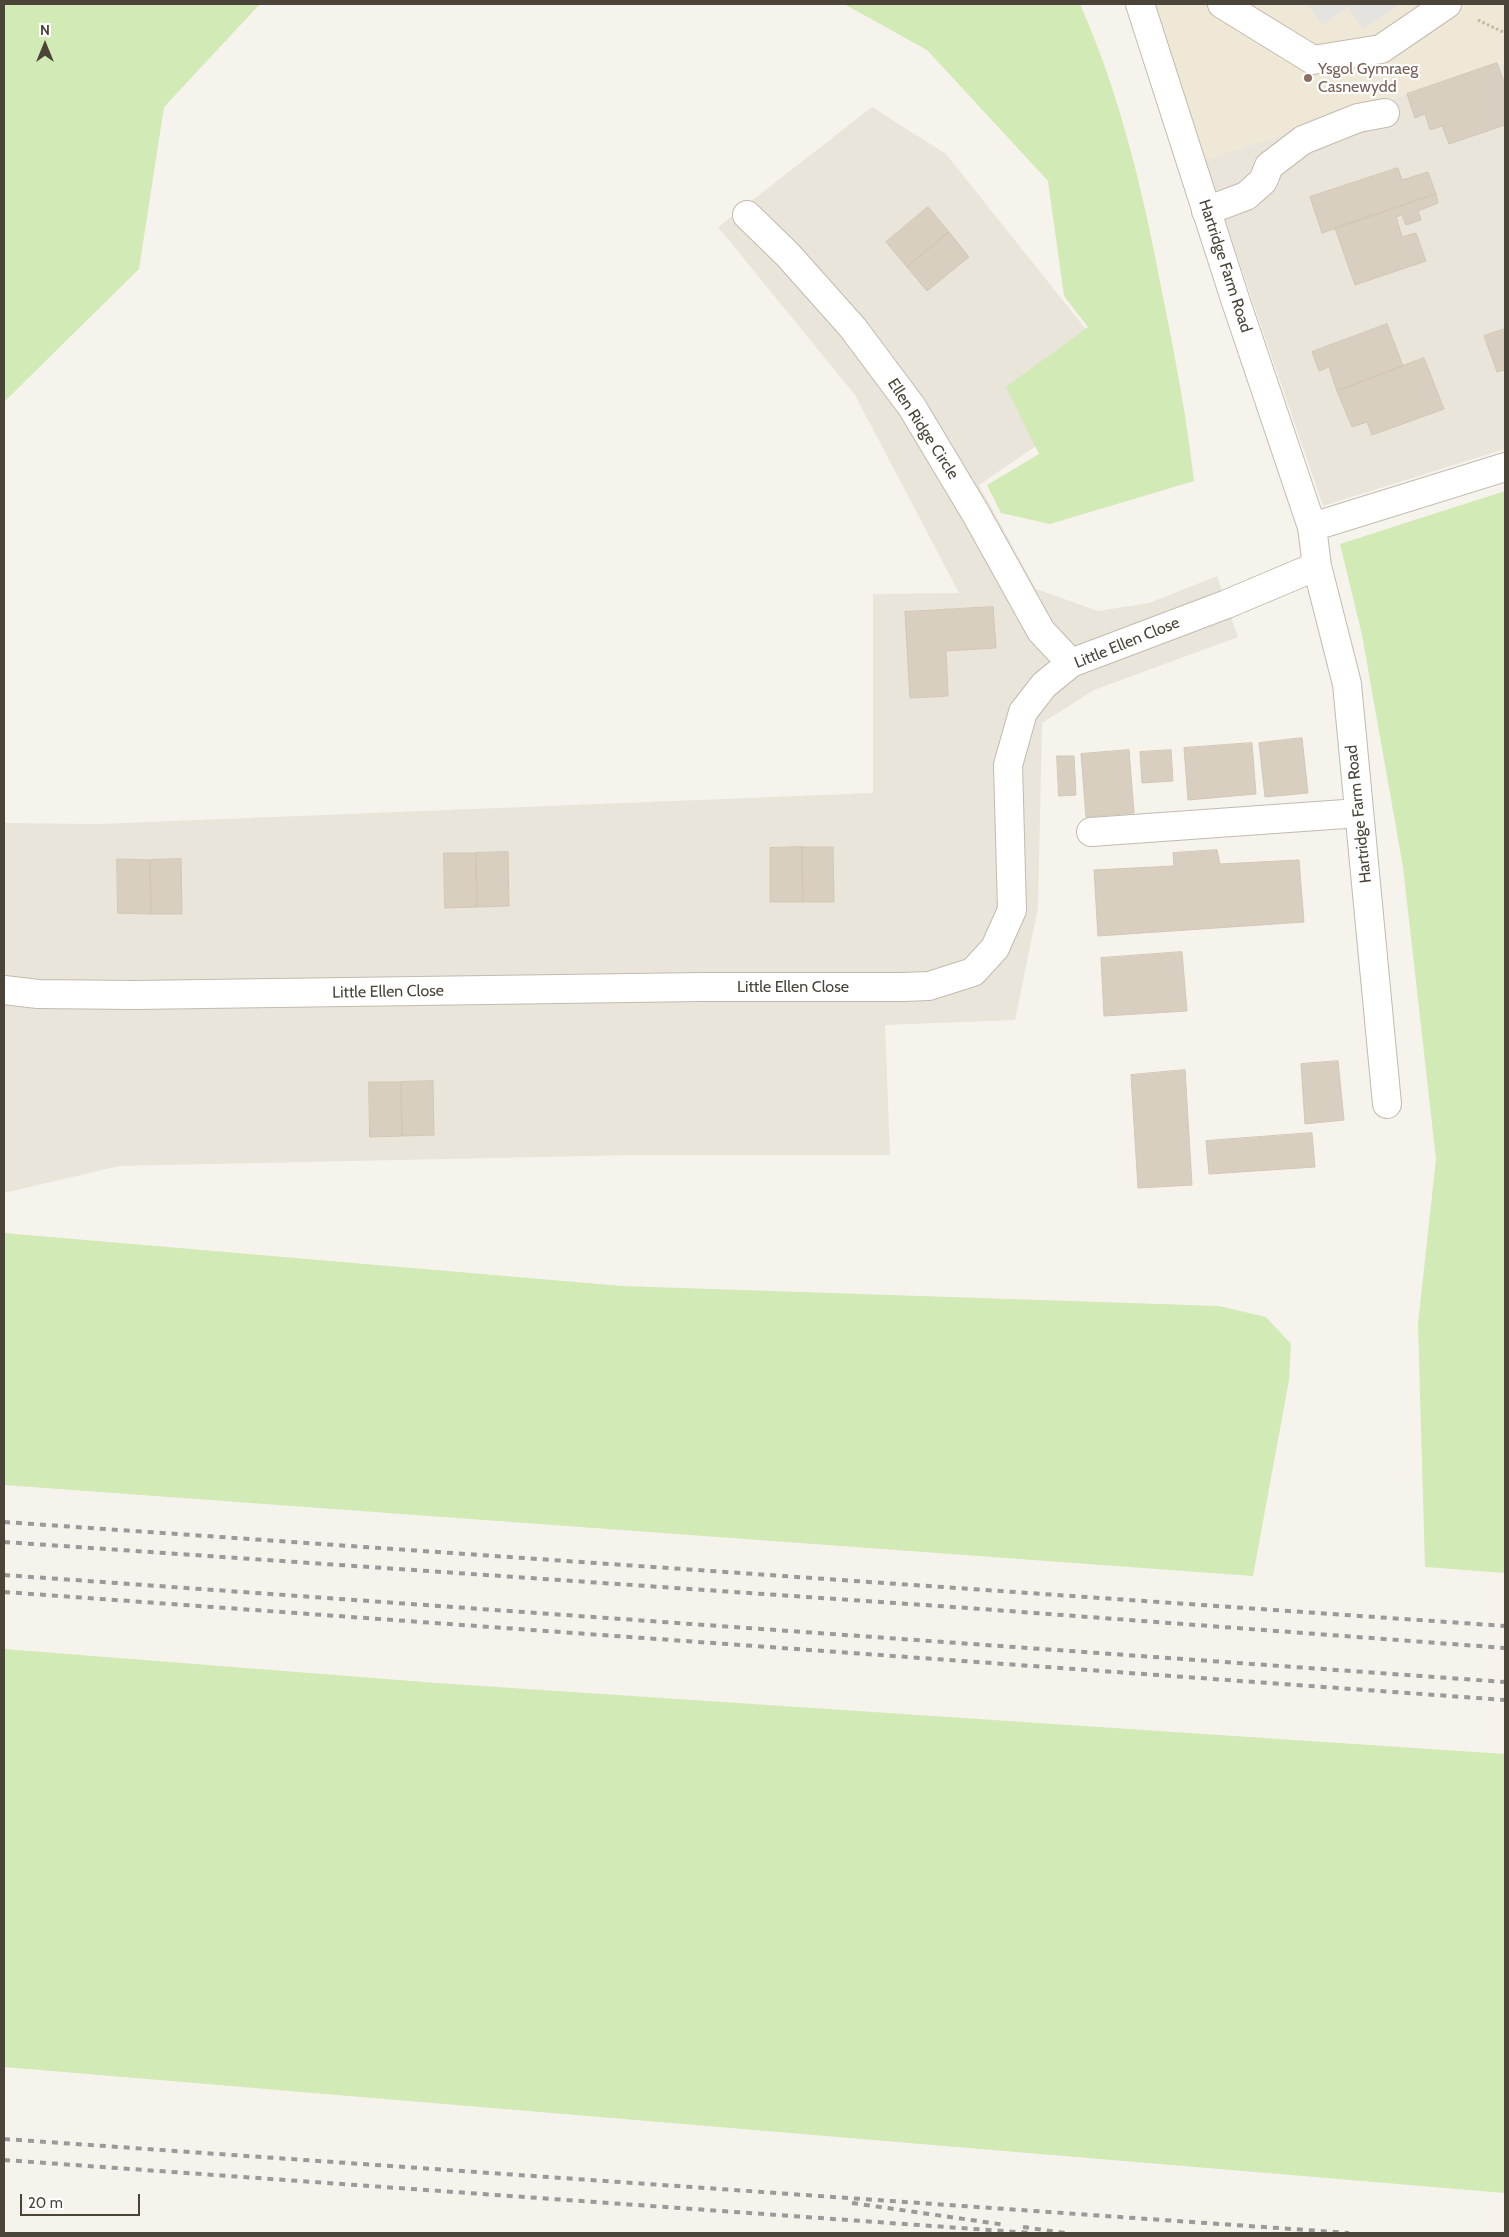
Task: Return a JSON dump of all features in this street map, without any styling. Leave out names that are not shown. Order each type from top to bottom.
[{"type":"street","name":"Hartridge Farm Road","points":[[1140,4],[1206,210],[1312,527],[1316,566],[1346,684],[1387,1104]]},
{"type":"street","points":[[1239,7],[1313,60],[1381,49],[1447,4]]},
{"type":"street","points":[[1206,210],[1246,196],[1263,181],[1269,166],[1303,140],[1358,118],[1385,113]]},
{"type":"street","name":"Ellen Ridge Circle","points":[[747,214],[788,255],[853,328],[912,407],[976,514],[1041,631],[1071,664]]},
{"type":"street","points":[[1312,527],[1505,467]]},
{"type":"street","name":"Little Ellen Close","points":[[4,990],[38,994],[134,995],[929,986],[974,972],[995,948],[1012,910],[1008,764],[1023,712],[1044,685],[1071,664],[1227,604],[1316,566]]},
{"type":"street","points":[[1091,832],[1359,813]]},
{"type":"shaded area","name":"Ysgol Gymraeg Casnewydd","points":[[1140,4],[1505,4],[1505,62],[1204,160]]},
{"type":"shaded area","points":[[1307,4],[1401,4],[1363,29],[1348,7],[1322,25]]},
{"type":"shaded area","points":[[1505,62],[1505,449],[1323,506],[1204,160]]},
{"type":"shaded area","points":[[872,107],[946,154],[1092,337],[1043,441],[979,485],[1036,589],[1098,611],[1149,603],[1217,576],[1238,637],[1094,690],[1042,723],[1038,908],[1015,1020],[885,1025],[890,1155],[633,1155],[119,1166],[4,1193],[4,823],[98,824],[873,793],[873,594],[959,593],[855,395],[718,227]]},
{"type":"green space","points":[[4,4],[260,4],[164,107],[139,269],[4,402]]},
{"type":"green space","points":[[844,4],[1080,4],[1108,76],[1131,150],[1149,226],[1177,368],[1194,481],[1050,524],[1001,513],[987,485],[1039,454],[1006,387],[1088,327],[1064,296],[1048,181],[927,50]]},
{"type":"green space","points":[[1505,491],[1505,1573],[1425,1567],[1418,1324],[1436,1159],[1403,867],[1362,635],[1340,544]]},
{"type":"green space","points":[[4,1233],[622,1286],[1219,1306],[1266,1317],[1291,1344],[1289,1380],[1253,1576],[4,1485]]},
{"type":"green space","points":[[4,1649],[437,1683],[1505,1754],[1505,2193],[4,2067]]},
{"type":"building","points":[[1497,63],[1505,85],[1505,125],[1449,144],[1442,126],[1430,130],[1425,114],[1415,118],[1407,94]]},
{"type":"building","points":[[1398,168],[1402,180],[1428,172],[1436,194],[1322,233],[1310,197]]},
{"type":"building","points":[[1436,194],[1438,203],[1418,211],[1421,220],[1406,225],[1402,215],[1396,217],[1402,237],[1416,233],[1426,261],[1355,285],[1335,228]]},
{"type":"building","points":[[928,207],[949,232],[907,267],[886,242]]},
{"type":"building","points":[[949,232],[969,257],[927,291],[907,267]]},
{"type":"building","points":[[1387,324],[1403,366],[1337,391],[1329,367],[1319,371],[1312,352]]},
{"type":"building","points":[[1505,329],[1505,370],[1497,372],[1484,336]]},
{"type":"building","points":[[1424,358],[1444,409],[1372,435],[1367,422],[1352,427],[1337,391]]},
{"type":"building","points":[[993,607],[996,648],[946,651],[948,696],[910,698],[905,612]]},
{"type":"building","points":[[1302,738],[1308,793],[1265,797],[1259,743]]},
{"type":"building","points":[[1252,743],[1256,794],[1188,800],[1184,748]]},
{"type":"building","points":[[1129,750],[1134,813],[1086,817],[1081,754]]},
{"type":"building","points":[[1171,750],[1173,781],[1142,783],[1140,752]]},
{"type":"building","points":[[1057,756],[1074,756],[1076,795],[1059,796]]},
{"type":"building","points":[[802,847],[833,847],[834,902],[803,902]]},
{"type":"building","points":[[802,847],[803,902],[770,902],[770,848]]},
{"type":"building","points":[[1217,850],[1220,864],[1299,860],[1304,922],[1098,936],[1094,870],[1174,866],[1173,853]]},
{"type":"building","points":[[508,852],[509,906],[477,907],[476,853]]},
{"type":"building","points":[[444,853],[476,853],[477,907],[445,908]]},
{"type":"building","points":[[117,859],[150,860],[151,914],[118,913]]},
{"type":"building","points":[[181,859],[182,914],[151,914],[150,860]]},
{"type":"building","points":[[1182,952],[1187,1011],[1104,1016],[1101,958]]},
{"type":"building","points":[[1338,1061],[1344,1120],[1305,1124],[1301,1064]]},
{"type":"building","points":[[1185,1070],[1192,1185],[1138,1188],[1131,1075]]},
{"type":"building","points":[[433,1081],[434,1135],[402,1136],[401,1082]]},
{"type":"building","points":[[369,1082],[401,1082],[402,1136],[370,1137]]},
{"type":"building","points":[[1312,1133],[1315,1167],[1209,1174],[1206,1141]]},
{"type":"railway","points":[[4,1522],[1505,1626]]},
{"type":"railway","points":[[4,1542],[968,1608],[1505,1648]]},
{"type":"railway","points":[[4,1575],[1505,1682]]},
{"type":"railway","points":[[4,1592],[1505,1700]]},
{"type":"railway","points":[[4,2139],[1349,2233]]},
{"type":"railway","points":[[4,2160],[1031,2233]]},
{"type":"railway","points":[[852,2203],[1006,2225]]},
{"type":"railway","points":[[1023,2227],[1065,2233]]},
{"type":"place","name":"Ysgol Gymraeg Casnewydd","points":[[1308,78]]}]
